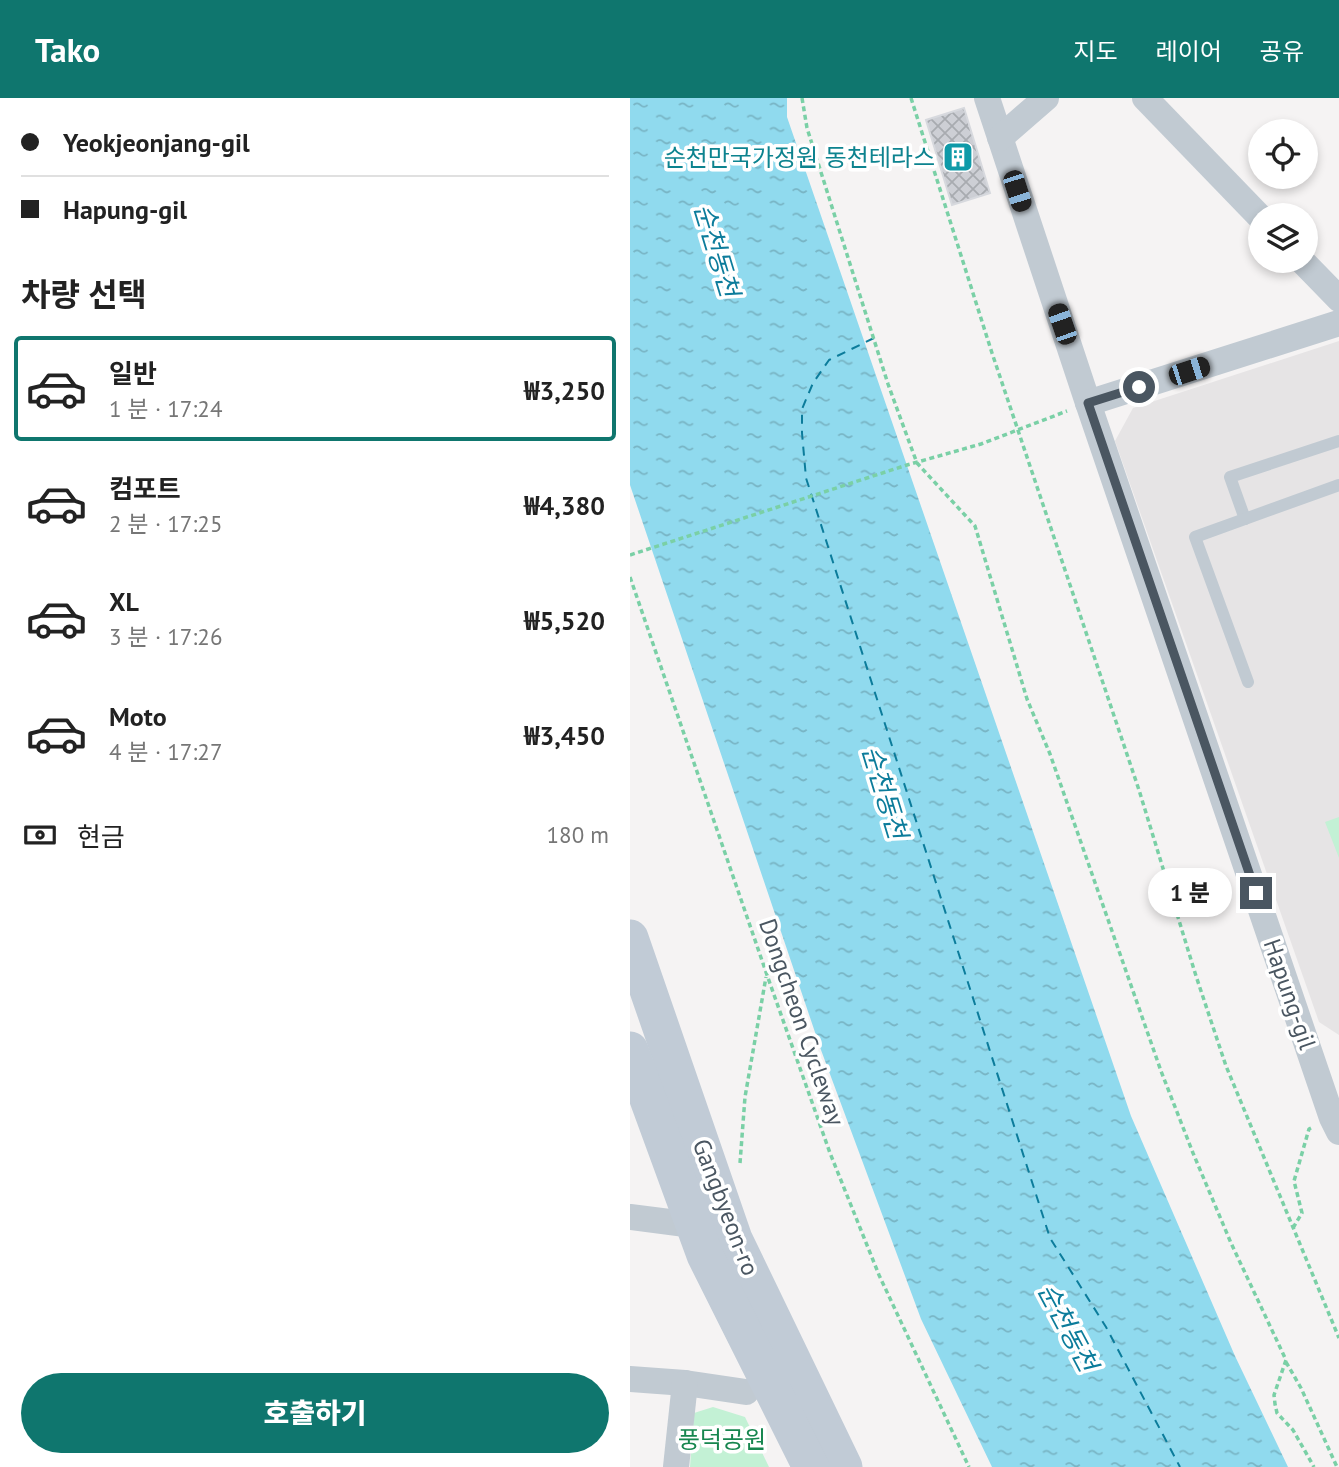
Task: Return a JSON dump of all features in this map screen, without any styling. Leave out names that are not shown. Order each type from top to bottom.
[{"type":"main road","name":"Gangbyeon-ro","points":[[630,938],[711,1240],[844,1467]]},
{"type":"main road","name":"Gangbyeon-ro","points":[[630,1050],[811,1467]]},
{"type":"main road","points":[[711,1240],[717,1327],[784,1467]]},
{"type":"main road","points":[[711,1240],[789,1303],[869,1467]]},
{"type":"street","name":"Hapung-gil","points":[[987,98],[1088,403],[1328,1071],[1336,1125]]},
{"type":"street","points":[[1000,138],[1046,98]]},
{"type":"street","points":[[1145,98],[1248,205]]},
{"type":"street","points":[[1314,273],[1339,299]]},
{"type":"street","points":[[1088,403],[1339,323]]},
{"type":"street","points":[[630,1217],[711,1240]]},
{"type":"street","points":[[630,1379],[685,1383],[746,1392]]},
{"type":"street","points":[[677,1467],[685,1383]]},
{"type":"lane","points":[[1245,519],[1230,477],[1339,441]]},
{"type":"lane","points":[[1248,682],[1195,537],[1339,485]]},
{"type":"path","points":[[802,98],[813,147],[888,384],[917,463],[975,526],[1027,699],[1055,767],[1161,1071],[1231,1243],[1337,1467]]},
{"type":"path","points":[[911,98],[992,353],[1139,790],[1217,1039],[1242,1107],[1339,1338]]},
{"type":"path","points":[[632,554],[907,465],[981,444],[1088,403]]},
{"type":"path","name":"Dongcheon Cycleway","points":[[630,577],[830,1153],[885,1287],[969,1467]]},
{"type":"path","points":[[739,1175],[745,1097],[767,975]]},
{"type":"path","points":[[1293,1228],[1301,1213],[1294,1181],[1309,1129],[1336,1125]]},
{"type":"path","points":[[1286,1360],[1274,1395],[1277,1413],[1293,1430],[1314,1467]]},
{"type":"shaded area","points":[[1339,341],[1339,1035],[1319,1022],[1115,441],[1133,408]]},
{"type":"green space","points":[[1339,817],[1339,858],[1325,822]]},
{"type":"green space","name":"풍덕공원","points":[[713,1407],[745,1417],[769,1467],[690,1467],[694,1413]]},
{"type":"water","name":"순천동천","points":[[630,98],[787,98],[787,117],[1131,1116],[1235,1356],[1288,1467],[992,1467],[921,1319],[821,1050],[630,485]]},
{"type":"building","name":"순천만국가정원 동천테라스","points":[[964,108],[990,193],[952,205],[926,120]]},
{"type":"ferry route","points":[[874,338],[829,360],[813,383],[802,409],[806,478],[1050,1238],[1106,1327],[1180,1467]]},
{"type":"place","name":"순천만국가정원 동천테라스","points":[[958,157]]},
{"type":"route","points":[[1139,387],[1088,403],[1256,893]]}]
